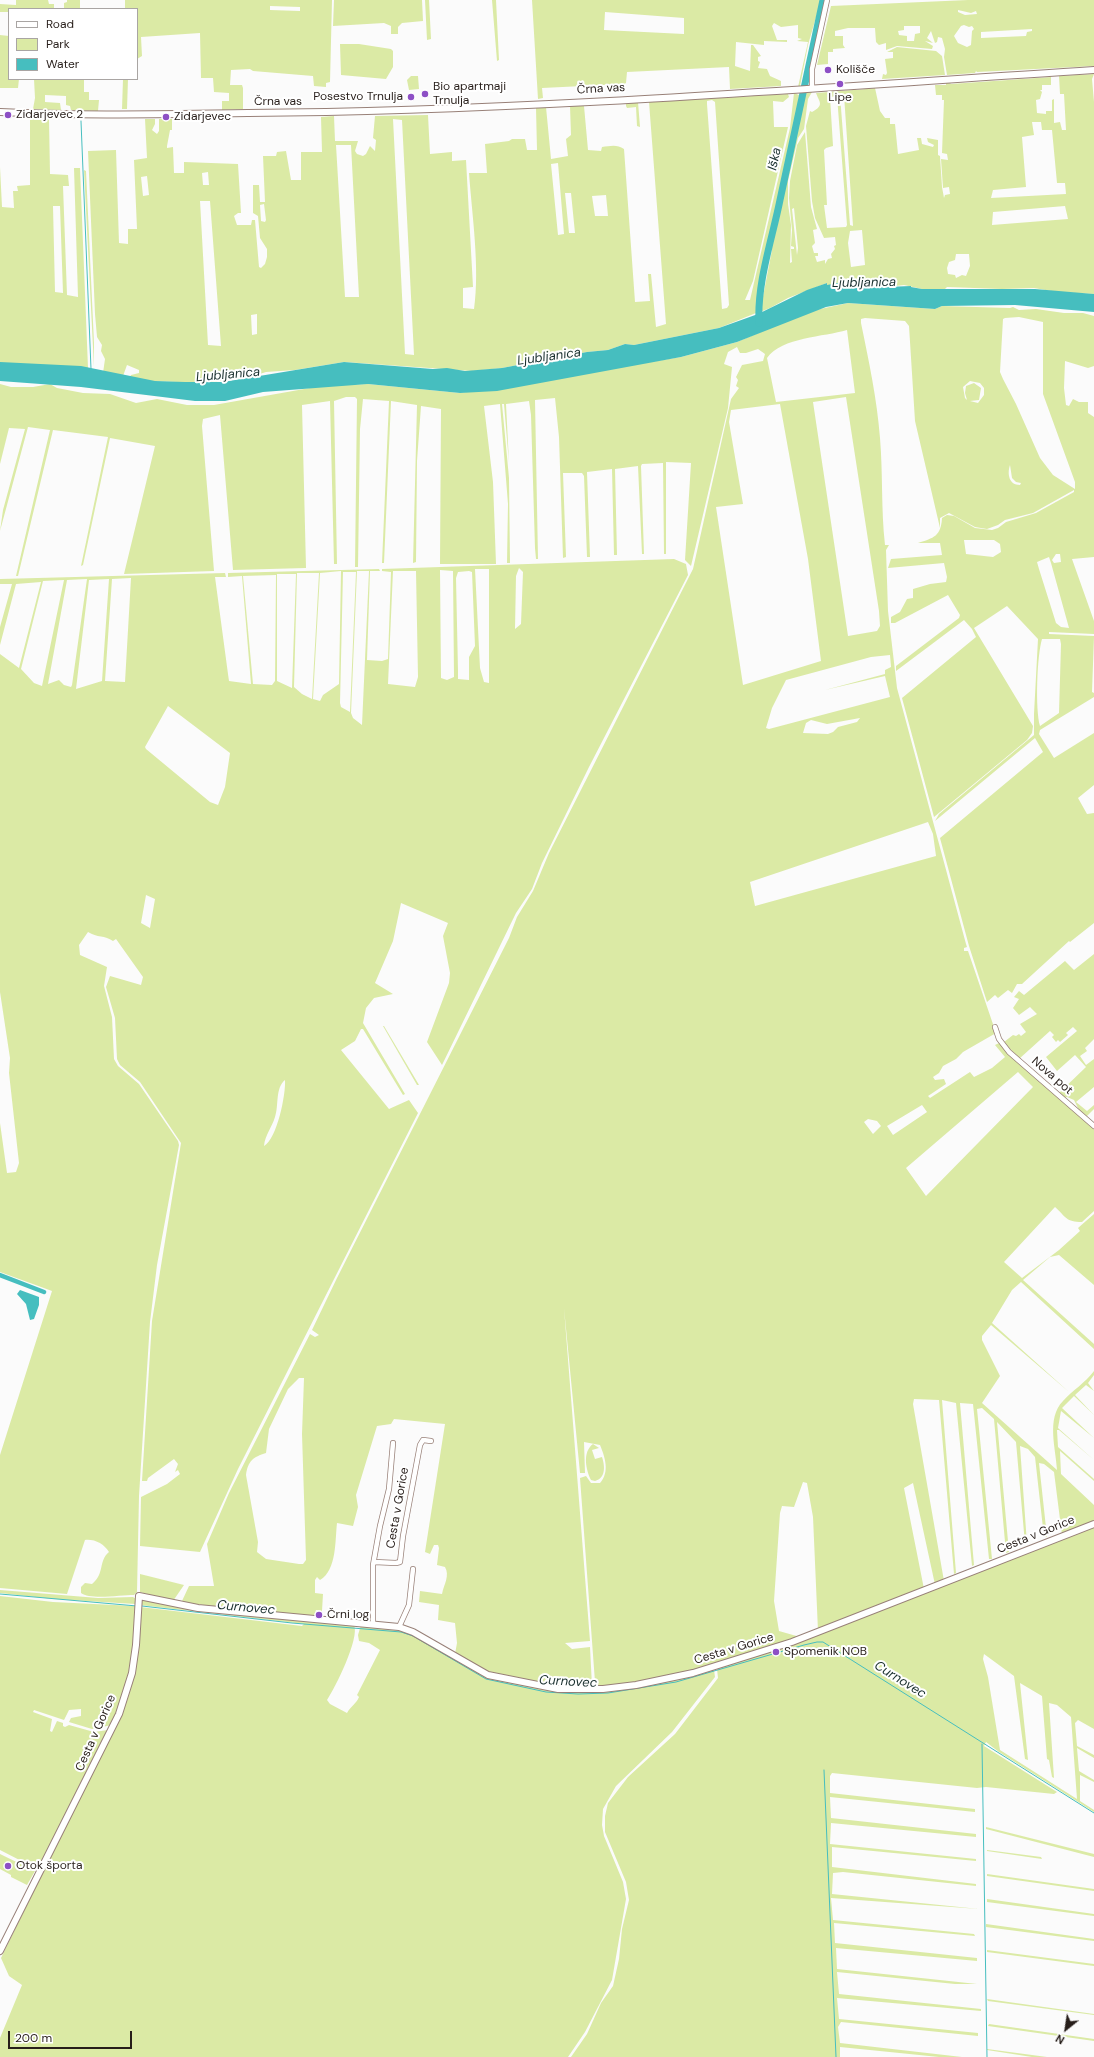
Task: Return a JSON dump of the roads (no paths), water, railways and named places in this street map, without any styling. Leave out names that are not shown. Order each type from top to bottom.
[{"type":"street","points":[[810,89],[812,69],[827,0]]},
{"type":"street","name":"Črna vas","points":[[0,112],[96,115],[363,112],[467,108],[796,90],[1094,70]]},
{"type":"street","name":"Nova pot","points":[[995,1027],[999,1039],[1013,1056],[1094,1126]]},
{"type":"street","name":"Cesta v Gorice","points":[[374,1562],[400,1562],[420,1445],[423,1440],[431,1440]]},
{"type":"street","name":"Cesta v Gorice","points":[[373,1624],[374,1562],[380,1526],[389,1488],[393,1443]]},
{"type":"street","name":"Cesta v Gorice","points":[[0,1951],[119,1714],[132,1673],[136,1645],[139,1596],[198,1608],[400,1627],[413,1632],[488,1675],[498,1678],[558,1688],[616,1688],[693,1673],[759,1653],[871,1612],[1094,1524]]},
{"type":"street","points":[[400,1627],[409,1605],[413,1569]]},
{"type":"water","name":"Ljubljanica","points":[[863,280],[868,280],[870,285],[886,287],[911,286],[922,289],[1035,289],[1094,294],[1094,312],[1015,305],[942,306],[935,309],[848,303],[826,307],[737,342],[681,357],[497,391],[460,393],[368,384],[263,392],[225,401],[195,401],[81,387],[0,381],[0,362],[81,366],[155,381],[185,382],[223,382],[344,362],[433,369],[447,368],[465,371],[502,368],[587,352],[608,350],[625,344],[634,345],[719,328],[758,314],[807,290],[827,283],[827,285],[838,283],[860,284]]},
{"type":"water","points":[[20,1290],[39,1297],[39,1305],[34,1319],[30,1320],[26,1304],[17,1294]]},
{"type":"waterway","name":"Iška","points":[[759,323],[760,292],[766,261],[823,0]]},
{"type":"waterway","points":[[81,121],[91,369]]},
{"type":"waterway","points":[[0,1275],[44,1292]]},
{"type":"waterway","name":"Curnovec","points":[[0,1594],[137,1606]]},
{"type":"waterway","name":"Curnovec","points":[[142,1606],[292,1623],[401,1632],[413,1636],[486,1679],[546,1692],[578,1694],[608,1693],[676,1682],[804,1645],[823,1642],[1094,1813]]},
{"type":"waterway","points":[[982,1744],[987,2057]]},
{"type":"waterway","points":[[824,1770],[836,2057]]},
{"type":"place","name":"Kolišče","points":[[828,70]]},
{"type":"place","name":"Lipe","points":[[840,84]]},
{"type":"place","name":"Bio apartmaji Trnulja","points":[[425,94]]},
{"type":"place","name":"Posestvo Trnulja","points":[[411,97]]},
{"type":"place","name":"Zidarjevec 2","points":[[8,115]]},
{"type":"place","name":"Zidarjevec","points":[[166,117]]},
{"type":"place","name":"Črni log","points":[[319,1615]]},
{"type":"place","name":"Spomenik NOB","points":[[776,1652]]},
{"type":"place","name":"Otok športa","points":[[8,1866]]}]
